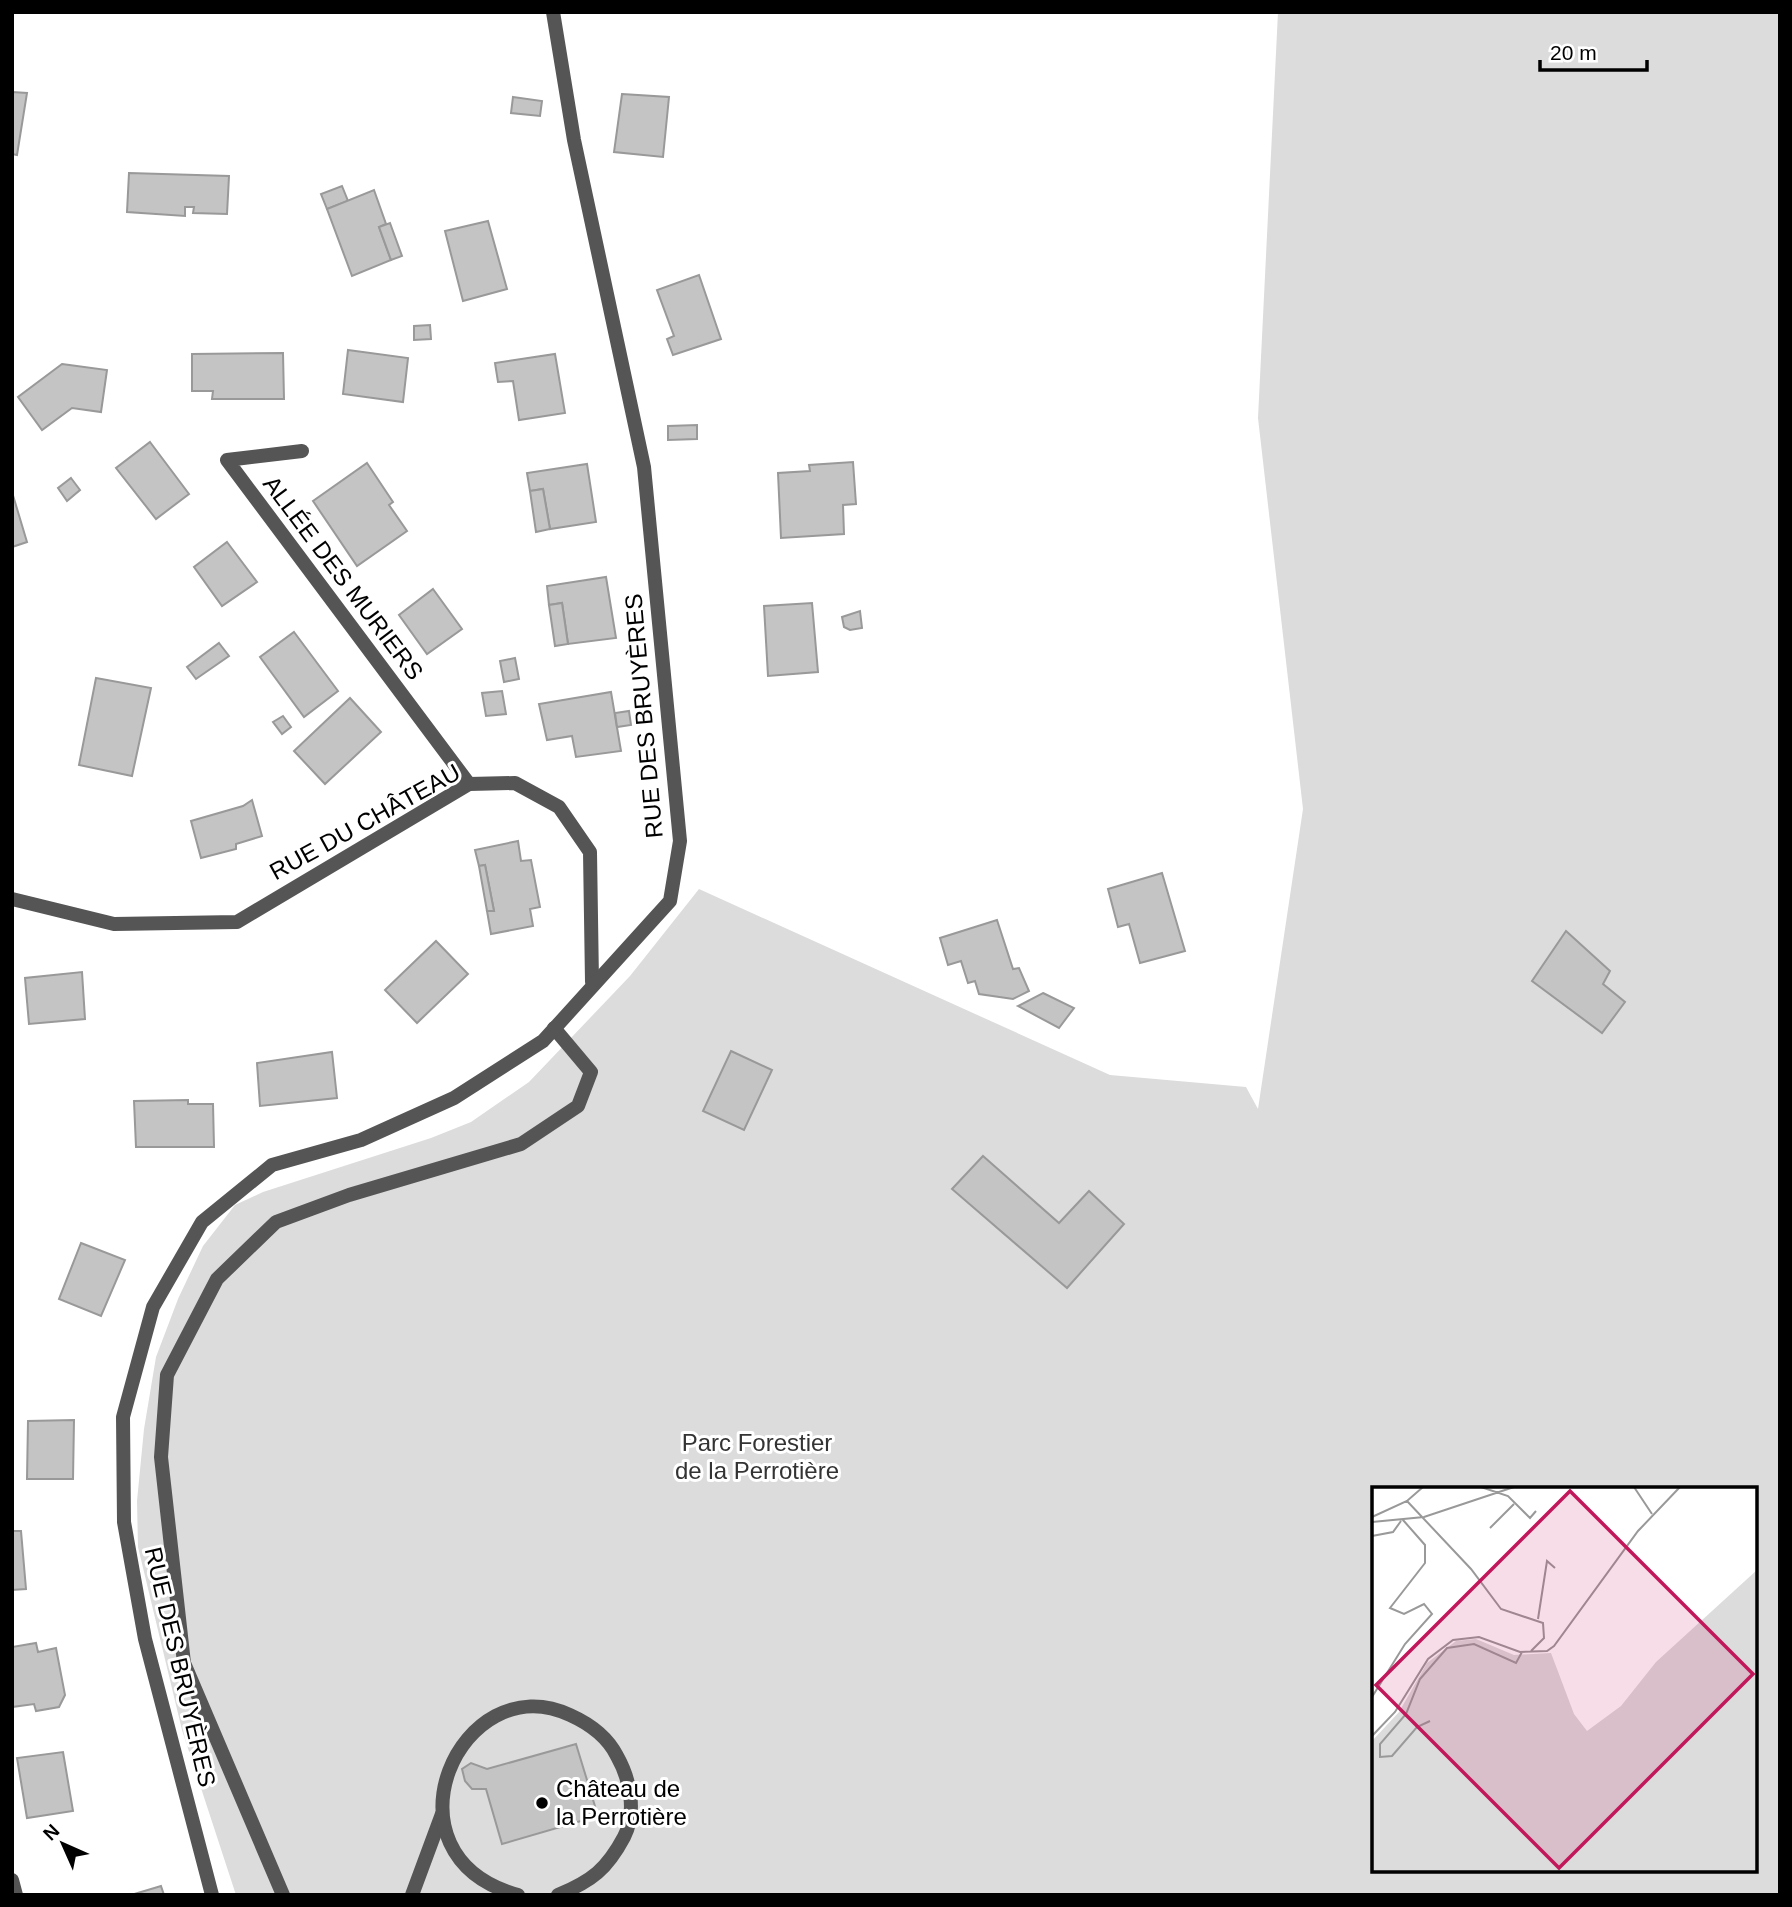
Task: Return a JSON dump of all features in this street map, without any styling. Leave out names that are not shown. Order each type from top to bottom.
[{"type":"street","name":"RUE DES BRUYÈRES","points":[[212,1895],[145,1639],[124,1522],[123,1417],[153,1307],[202,1222],[272,1165],[361,1140],[454,1098],[543,1041],[593,982],[670,901],[680,841],[644,467],[574,140],[553,12]]},
{"type":"street","name":"ALLÉE DES MURIERS","points":[[302,451],[227,460],[469,785]]},
{"type":"street","name":"RUE DU CHÂTEAU","points":[[12,899],[114,924],[237,922],[469,785],[515,783],[559,807],[590,852],[593,982]]},
{"type":"street","points":[[283,1895],[184,1663],[160,1457],[167,1375],[217,1279],[276,1222],[349,1195],[521,1144],[578,1107],[591,1072],[554,1028]]},
{"type":"street","points":[[412,1895],[442,1814],[444,1783],[454,1754],[474,1731],[501,1715],[530,1708],[562,1711],[589,1724],[611,1744],[626,1771],[631,1802],[626,1833],[611,1861],[587,1882],[558,1895]]},
{"type":"street","points":[[442,1814],[451,1845],[470,1871],[496,1889],[518,1895]]},
{"type":"street","points":[[12,1880],[16,1895]]},
{"type":"green space","name":"Parc Forestier de la Perrotière","points":[[1278,12],[1780,12],[1780,1895],[236,1895],[182,1730],[138,1547],[137,1501],[144,1429],[156,1357],[178,1299],[203,1246],[235,1205],[263,1192],[431,1138],[471,1122],[529,1082],[630,976],[699,889],[1110,1075],[1246,1087],[1258,1109],[1303,809],[1258,418]]},
{"type":"building","points":[[12,92],[27,93],[17,155],[12,154]]},
{"type":"building","points":[[622,94],[669,97],[663,157],[614,152]]},
{"type":"building","points":[[513,97],[542,101],[540,116],[511,113]]},
{"type":"building","points":[[129,173],[229,176],[227,214],[193,213],[194,207],[185,207],[185,216],[127,212]]},
{"type":"building","points":[[342,186],[348,201],[327,209],[321,194]]},
{"type":"building","points":[[374,190],[386,224],[379,227],[391,260],[352,276],[327,209]]},
{"type":"building","points":[[488,221],[507,289],[463,301],[445,231]]},
{"type":"building","points":[[390,223],[402,256],[391,260],[379,227]]},
{"type":"building","points":[[699,275],[721,339],[673,355],[667,339],[674,336],[657,290]]},
{"type":"building","points":[[430,325],[431,339],[414,340],[414,326]]},
{"type":"building","points":[[348,350],[408,358],[403,402],[343,394]]},
{"type":"building","points":[[283,353],[284,399],[212,399],[213,391],[192,391],[192,354]]},
{"type":"building","points":[[555,354],[565,413],[519,420],[513,381],[498,382],[495,363]]},
{"type":"building","points":[[62,364],[107,370],[101,412],[72,408],[42,430],[18,397]]},
{"type":"building","points":[[697,425],[697,439],[668,440],[668,426]]},
{"type":"building","points":[[150,442],[189,494],[156,519],[116,468]]},
{"type":"building","points":[[853,462],[856,504],[843,505],[844,534],[781,538],[778,473],[810,471],[809,465]]},
{"type":"building","points":[[367,463],[393,502],[389,505],[407,531],[357,566],[313,501]]},
{"type":"building","points":[[587,464],[596,522],[550,529],[543,489],[530,491],[527,473]]},
{"type":"building","points":[[71,478],[80,490],[67,501],[58,488]]},
{"type":"building","points":[[543,489],[550,529],[536,532],[530,491]]},
{"type":"building","points":[[12,492],[27,542],[12,547]]},
{"type":"building","points":[[227,542],[257,582],[222,606],[194,567]]},
{"type":"building","points":[[606,577],[616,638],[568,644],[562,603],[549,605],[547,586]]},
{"type":"building","points":[[433,589],[462,629],[427,654],[399,615]]},
{"type":"building","points":[[562,603],[568,644],[555,646],[549,605]]},
{"type":"building","points":[[812,603],[818,672],[768,676],[764,606]]},
{"type":"building","points":[[860,611],[862,628],[850,630],[844,627],[842,617]]},
{"type":"building","points":[[294,632],[338,691],[304,717],[260,657]]},
{"type":"building","points":[[219,643],[229,656],[196,679],[187,667]]},
{"type":"building","points":[[515,658],[519,679],[504,682],[500,661]]},
{"type":"building","points":[[96,678],[151,688],[132,776],[79,765]]},
{"type":"building","points":[[502,691],[506,714],[486,716],[482,693]]},
{"type":"building","points":[[611,692],[621,751],[576,757],[572,736],[547,740],[539,704]]},
{"type":"building","points":[[350,698],[381,732],[325,784],[294,751]]},
{"type":"building","points":[[629,711],[631,725],[617,727],[615,713]]},
{"type":"building","points":[[283,716],[291,727],[282,734],[273,722]]},
{"type":"building","points":[[252,800],[262,836],[236,844],[236,849],[201,858],[191,821],[243,806]]},
{"type":"building","points":[[518,841],[521,861],[531,860],[540,907],[530,909],[533,926],[491,934],[487,911],[494,911],[485,865],[479,866],[475,850]]},
{"type":"building","points":[[485,865],[494,911],[487,911],[479,866]]},
{"type":"building","points":[[1162,873],[1185,951],[1140,963],[1129,924],[1118,927],[1108,889]]},
{"type":"building","points":[[997,920],[1013,969],[1019,968],[1029,991],[1013,999],[979,994],[975,981],[968,983],[961,961],[948,965],[940,938]]},
{"type":"building","points":[[1566,931],[1610,971],[1603,984],[1625,1002],[1602,1033],[1532,981]]},
{"type":"building","points":[[436,941],[468,974],[417,1023],[385,990]]},
{"type":"building","points":[[82,972],[85,1019],[29,1024],[25,978]]},
{"type":"building","points":[[1043,993],[1074,1008],[1059,1028],[1018,1006]]},
{"type":"building","points":[[731,1051],[772,1070],[744,1130],[703,1111]]},
{"type":"building","points":[[332,1052],[337,1098],[260,1106],[257,1063]]},
{"type":"building","points":[[188,1100],[188,1104],[213,1104],[214,1147],[136,1147],[134,1101]]},
{"type":"building","points":[[983,1156],[1059,1223],[1089,1191],[1124,1224],[1067,1288],[952,1189]]},
{"type":"building","points":[[81,1243],[125,1260],[101,1316],[59,1299]]},
{"type":"building","points":[[74,1420],[73,1479],[27,1479],[28,1421]]},
{"type":"building","points":[[12,1531],[21,1531],[26,1589],[12,1590]]},
{"type":"building","points":[[36,1643],[38,1652],[56,1648],[65,1695],[59,1707],[36,1711],[34,1704],[12,1707],[12,1647]]},
{"type":"building","name":"Château de la Perrotière","points":[[576,1744],[598,1816],[502,1844],[486,1789],[472,1789],[465,1781],[462,1769],[471,1763],[487,1769]]},
{"type":"building","points":[[63,1752],[73,1811],[27,1818],[17,1758]]},
{"type":"building","points":[[161,1886],[164,1895],[131,1895]]},
{"type":"place","name":"Château de la Perrotière","points":[[542,1803]]}]
